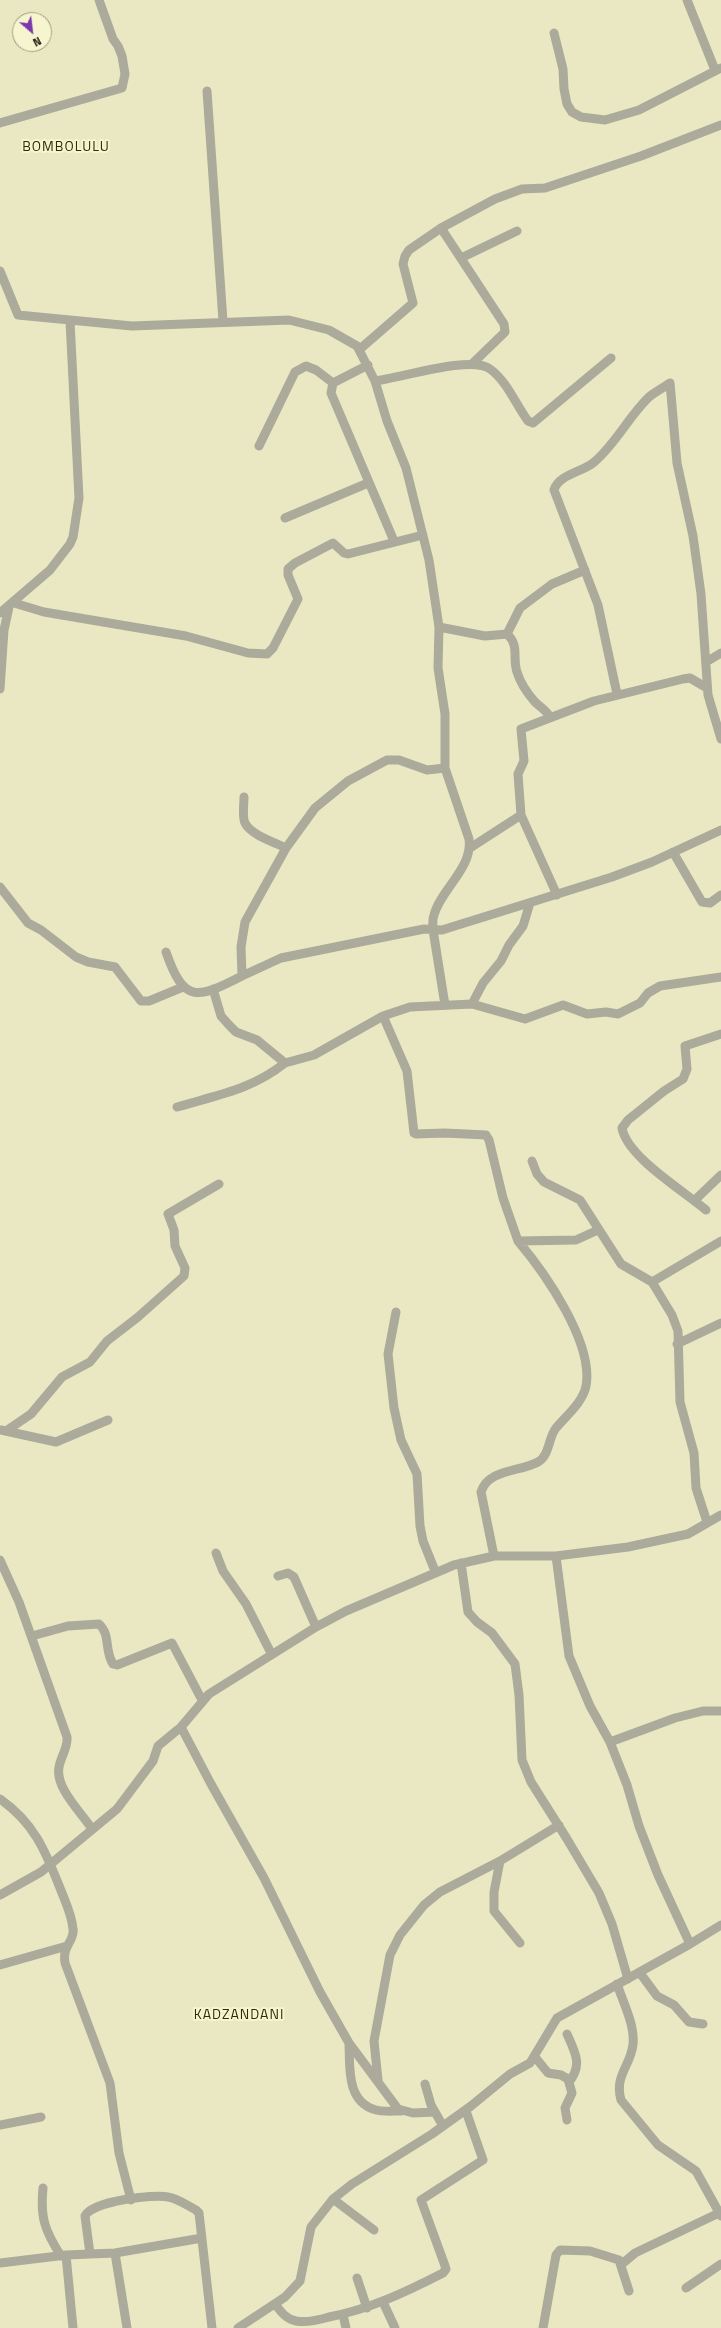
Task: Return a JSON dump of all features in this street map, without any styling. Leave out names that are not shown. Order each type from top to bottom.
[{"type":"street","points":[[0,123],[122,88],[125,74],[122,56],[118,46],[112,39],[99,0]]},
{"type":"street","points":[[554,33],[564,69],[564,89],[567,104],[572,112],[581,117],[605,120],[639,110],[672,95],[718,69],[687,0]]},
{"type":"street","points":[[207,91],[222,321]]},
{"type":"street","points":[[360,348],[414,303],[403,264],[405,256],[409,250],[441,228],[495,199],[522,189],[545,188],[640,156],[721,125]]},
{"type":"street","points":[[441,228],[504,324],[505,332],[473,363]]},
{"type":"street","points":[[460,258],[517,231]]},
{"type":"street","points":[[0,271],[18,314],[70,321],[132,326],[283,319],[301,322],[329,330],[360,348],[375,381],[387,421],[409,477],[423,535],[439,627],[438,668],[445,714],[445,768],[468,833],[470,848],[465,860],[434,914],[433,930],[445,1005]]},
{"type":"street","points":[[0,613],[50,570],[64,553],[73,537],[79,498],[70,321]]},
{"type":"street","points":[[375,381],[473,363],[491,370],[510,393],[528,421],[533,423],[610,358]]},
{"type":"street","points":[[368,365],[333,383],[330,393],[394,541]]},
{"type":"street","points":[[259,446],[295,372],[306,366],[316,370],[333,383]]},
{"type":"street","points":[[617,694],[604,627],[571,530],[556,499],[555,487],[563,479],[584,469],[597,459],[616,441],[650,397],[670,383],[677,463],[693,536],[701,594],[708,688],[717,712],[721,739]]},
{"type":"street","points":[[285,518],[368,483]]},
{"type":"street","points":[[11,605],[186,636],[248,653],[267,654],[273,648],[298,599],[288,575],[290,566],[333,543],[344,553],[348,554],[394,541],[423,535]]},
{"type":"street","points":[[508,634],[520,608],[552,584],[585,570]]},
{"type":"street","points":[[0,689],[3,670],[4,630],[11,605]]},
{"type":"street","points":[[439,627],[485,636],[508,634]]},
{"type":"street","points":[[508,634],[516,644],[515,665],[521,680],[535,703],[541,706],[550,717]]},
{"type":"street","points":[[706,662],[721,654]]},
{"type":"street","points":[[557,895],[521,815],[518,774],[524,761],[521,729],[550,717],[617,694],[686,678],[708,688]]},
{"type":"street","points":[[242,976],[241,947],[245,922],[286,848],[315,808],[335,790],[379,763],[394,759],[427,770],[445,768]]},
{"type":"street","points":[[244,797],[244,819],[246,825],[265,838],[286,848]]},
{"type":"street","points":[[470,848],[521,815]]},
{"type":"street","points":[[166,952],[173,973],[183,987],[194,993],[213,989],[269,962],[288,956],[424,929],[442,930],[530,904],[624,873],[721,830]]},
{"type":"street","points":[[673,852],[702,902],[710,903],[721,895]]},
{"type":"street","points":[[0,887],[30,924],[41,930],[76,957],[88,962],[115,967],[141,1001],[149,1001],[183,987]]},
{"type":"street","points":[[472,1004],[483,983],[501,961],[509,945],[523,926],[530,904]]},
{"type":"street","points":[[177,1107],[231,1093],[264,1078],[285,1062],[314,1055],[383,1016],[410,1007],[472,1004],[521,1019],[530,1018],[563,1005],[582,1014],[608,1012],[618,1014],[640,1003],[648,993],[660,986],[721,977]]},
{"type":"street","points":[[213,989],[221,1016],[229,1025],[236,1032],[257,1040],[285,1062]]},
{"type":"street","points":[[383,1016],[407,1071],[414,1133],[486,1135],[489,1140],[510,1222],[518,1241],[540,1269],[569,1315],[578,1335],[586,1369],[586,1386],[584,1392],[565,1420],[556,1428],[543,1458],[533,1464],[499,1475],[482,1486],[481,1492],[494,1556]]},
{"type":"street","points":[[706,1210],[695,1200],[671,1184],[627,1142],[622,1128],[628,1120],[664,1090],[683,1079],[687,1069],[685,1046],[721,1034]]},
{"type":"street","points":[[532,1161],[537,1174],[544,1182],[580,1200],[621,1264],[652,1282],[672,1315],[678,1331],[677,1344],[680,1402],[694,1453],[696,1488],[708,1522]]},
{"type":"street","points":[[695,1200],[721,1175]]},
{"type":"street","points":[[3,1430],[31,1414],[62,1377],[90,1362],[107,1340],[138,1317],[184,1276],[185,1268],[175,1246],[174,1230],[168,1214],[219,1184]]},
{"type":"street","points":[[518,1241],[576,1240],[598,1230]]},
{"type":"street","points":[[652,1282],[721,1241]]},
{"type":"street","points":[[396,1312],[388,1354],[393,1402],[401,1440],[417,1474],[420,1526],[435,1571]]},
{"type":"street","points":[[677,1344],[721,1323]]},
{"type":"street","points":[[3,1430],[56,1442],[108,1420]]},
{"type":"street","points":[[0,1895],[36,1876],[119,1806],[153,1761],[158,1746],[181,1727],[202,1700],[271,1653],[316,1627],[435,1571],[461,1563],[494,1556],[556,1556],[628,1547],[688,1534],[721,1515]]},
{"type":"street","points":[[216,1553],[223,1571],[246,1604],[271,1653]]},
{"type":"street","points":[[556,1556],[569,1656],[590,1706],[610,1742],[628,1785],[639,1826],[658,1875],[690,1944]]},
{"type":"street","points":[[0,1560],[19,1602],[32,1636],[67,1737],[59,1773],[67,1797],[92,1829]]},
{"type":"street","points":[[461,1563],[468,1612],[477,1622],[492,1633],[514,1664],[519,1695],[522,1760],[540,1800],[559,1825],[599,1893],[612,1924],[628,1979]]},
{"type":"street","points":[[278,1576],[288,1573],[294,1577],[316,1627]]},
{"type":"street","points":[[32,1636],[68,1626],[99,1624],[106,1632],[110,1659],[113,1664],[117,1665],[172,1643],[202,1700]]},
{"type":"street","points":[[610,1742],[675,1718],[703,1711],[721,1711]]},
{"type":"street","points":[[181,1727],[264,1878],[324,1999],[349,2043],[401,2111]]},
{"type":"street","points":[[0,1799],[30,1826],[40,1839],[52,1864],[73,1928],[74,1934],[64,1950],[65,1963],[110,2084],[118,2146],[131,2200]]},
{"type":"street","points":[[378,2082],[374,2041],[390,1955],[400,1935],[424,1905],[440,1892],[500,1861],[559,1825]]},
{"type":"street","points":[[500,1861],[494,1892],[494,1911],[520,1943]]},
{"type":"street","points":[[242,2327],[285,2297],[300,2281],[312,2223],[332,2199],[352,2184],[443,2126],[466,2110],[510,2074],[530,2063],[535,2057],[555,2020],[617,1984],[640,1973],[721,1925]]},
{"type":"street","points":[[0,1965],[67,1946]]},
{"type":"street","points":[[640,1973],[657,1996],[674,2005],[689,2022],[703,2024]]},
{"type":"street","points":[[617,1984],[628,2016],[633,2044],[620,2078],[619,2092],[621,2100],[658,2145],[696,2171],[720,2214],[635,2253],[622,2264]]},
{"type":"street","points":[[567,2034],[578,2062],[577,2069],[569,2082]]},
{"type":"street","points":[[349,2043],[351,2083],[356,2097],[367,2106],[376,2110],[422,2113],[434,2112]]},
{"type":"street","points":[[535,2057],[548,2073],[566,2076],[572,2093],[564,2108],[567,2120]]},
{"type":"street","points":[[425,2084],[434,2112],[443,2126]]},
{"type":"street","points":[[275,2304],[287,2317],[296,2321],[314,2321],[343,2315],[383,2302],[445,2271],[434,2232],[421,2200],[483,2160],[466,2110]]},
{"type":"street","points":[[0,2125],[41,2117]]},
{"type":"street","points":[[43,2188],[40,2209],[42,2220],[64,2256],[74,2328]]},
{"type":"street","points":[[90,2254],[86,2220],[87,2212],[106,2204],[167,2197],[192,2208],[199,2214],[212,2328]]},
{"type":"street","points":[[332,2199],[374,2230]]},
{"type":"street","points":[[0,2263],[64,2256],[115,2253],[202,2238]]},
{"type":"street","points":[[543,2328],[558,2251],[565,2248],[590,2251],[619,2260],[622,2264],[629,2291]]},
{"type":"street","points":[[115,2253],[127,2328]]},
{"type":"street","points":[[686,2288],[721,2264]]},
{"type":"street","points":[[357,2278],[367,2308]]},
{"type":"street","points":[[383,2302],[395,2328]]},
{"type":"street","points":[[343,2315],[346,2328]]},
{"type":"district","name":"BOMBOLULU","points":[[66,148]]},
{"type":"district","name":"KADZANDANI","points":[[239,2016]]}]
